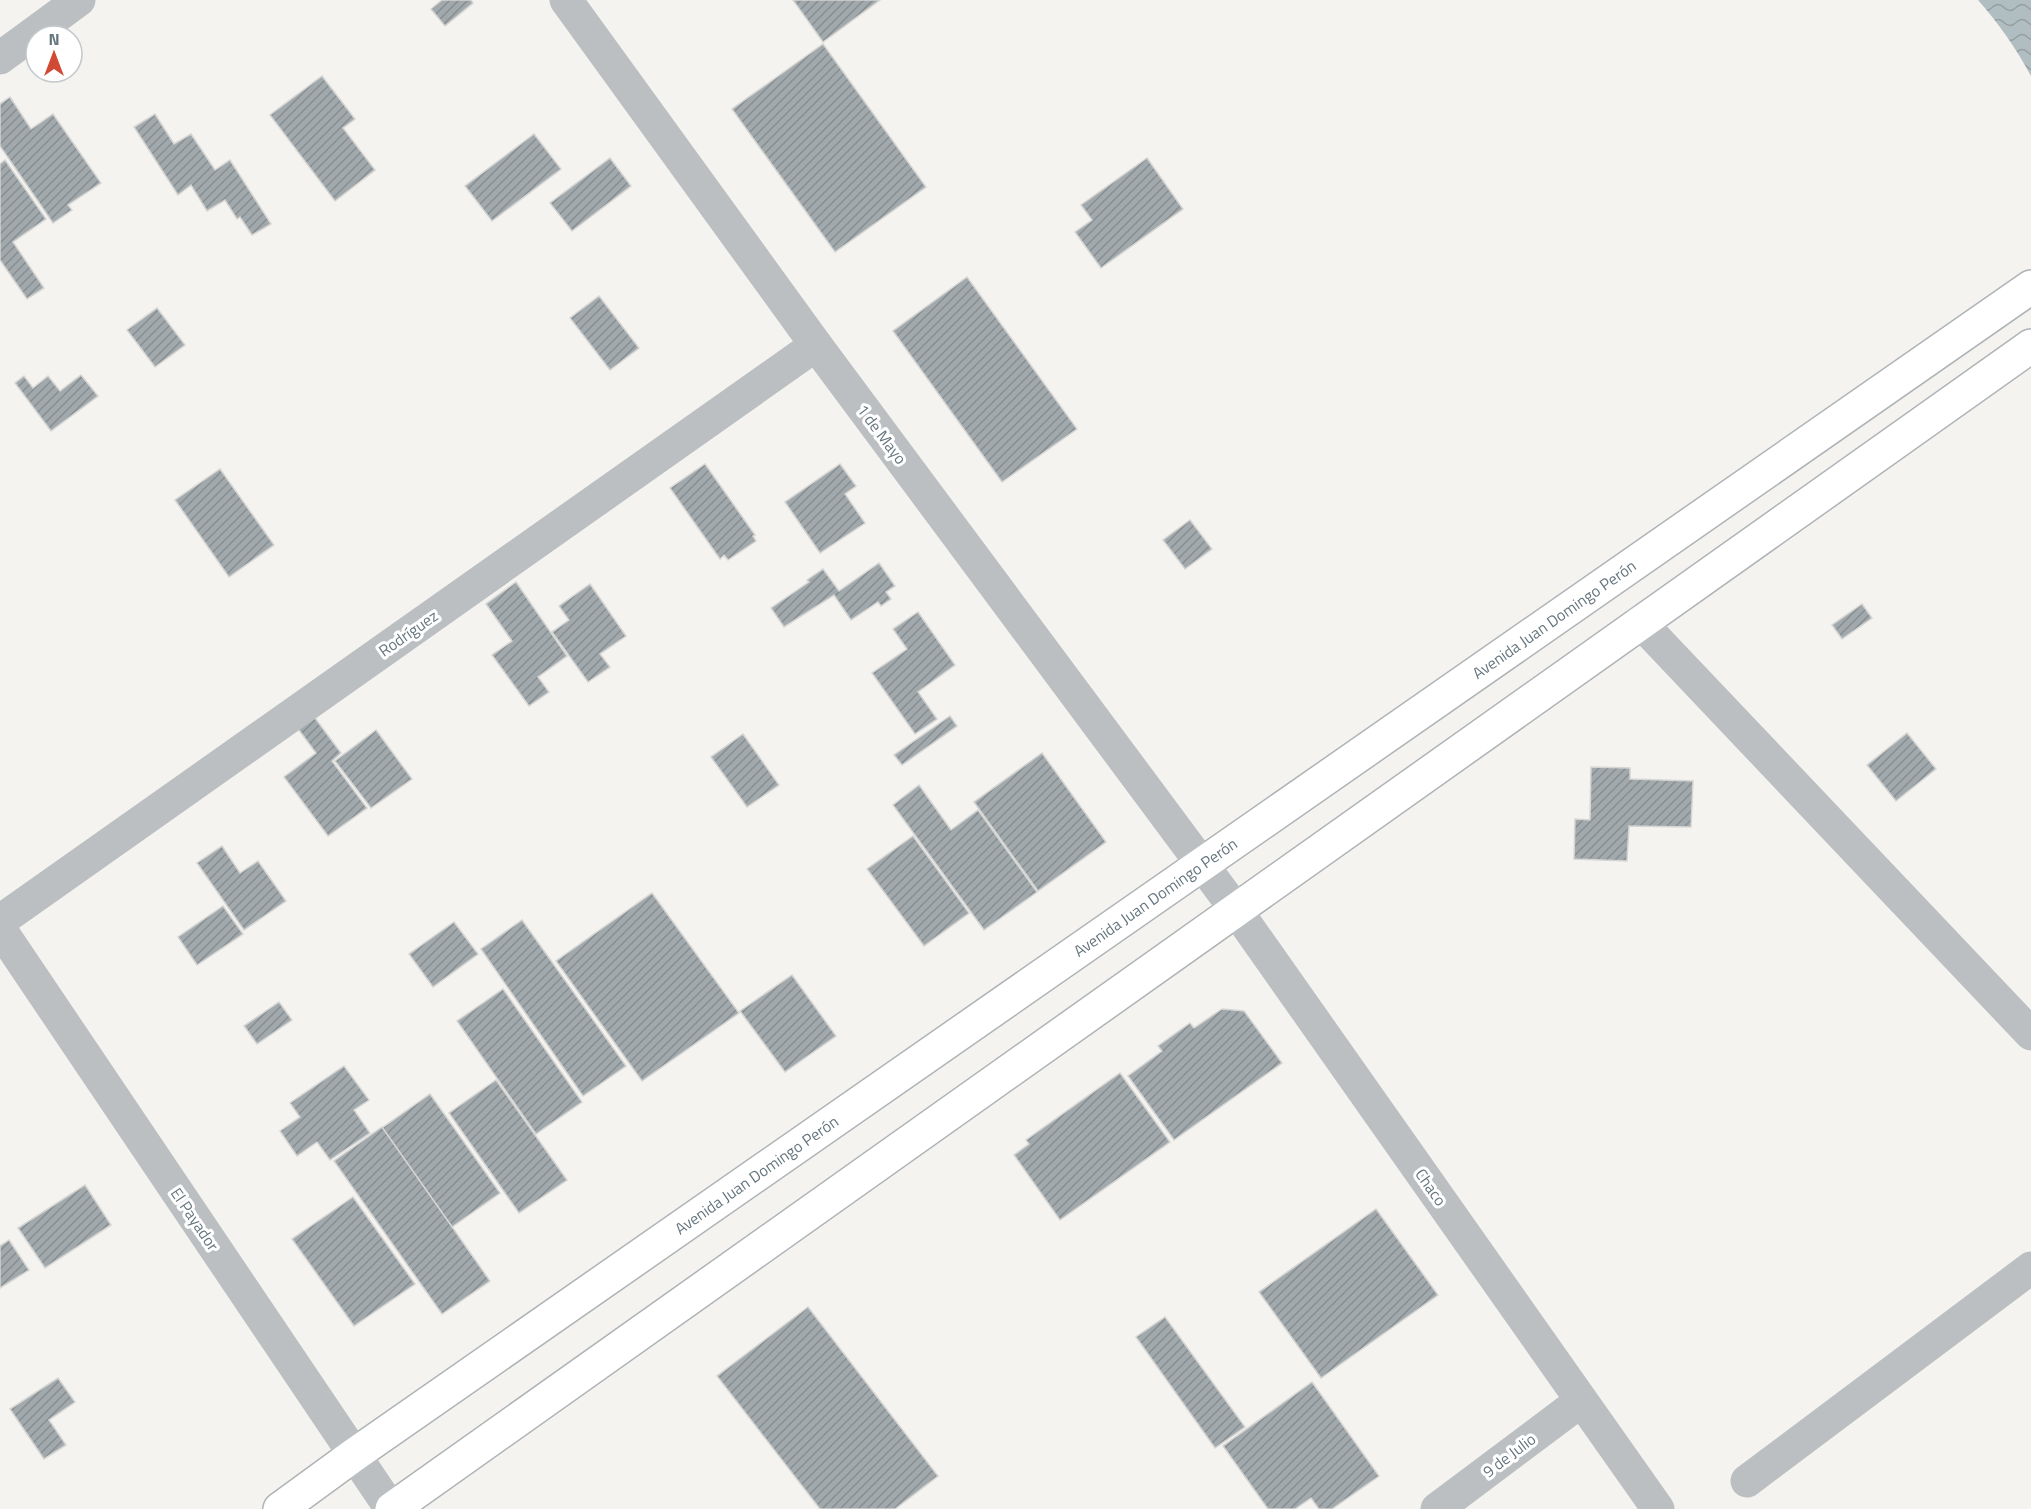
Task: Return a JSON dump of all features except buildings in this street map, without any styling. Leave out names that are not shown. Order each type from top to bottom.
[{"type":"main road","name":"Avenida Juan Domingo Perón","points":[[280,1509],[354,1455],[2031,287]]},
{"type":"main road","points":[[391,1509],[2031,346]]},
{"type":"street","points":[[0,58],[79,0]]},
{"type":"street","name":"1 de Mayo","points":[[566,0],[816,345],[1202,865]]},
{"type":"street","name":"Rodríguez","points":[[0,921],[816,345]]},
{"type":"street","points":[[1640,622],[2031,1034]]},
{"type":"street","name":"Chaco","points":[[1202,865],[1658,1509]]},
{"type":"street","name":"El Payador","points":[[0,929],[391,1509]]},
{"type":"street","points":[[1748,1481],[2031,1268]]},
{"type":"street","name":"9 de Julio","points":[[1437,1509],[1581,1401]]},
{"type":"water","points":[[1978,0],[2031,0],[2031,76],[2007,36]]}]
